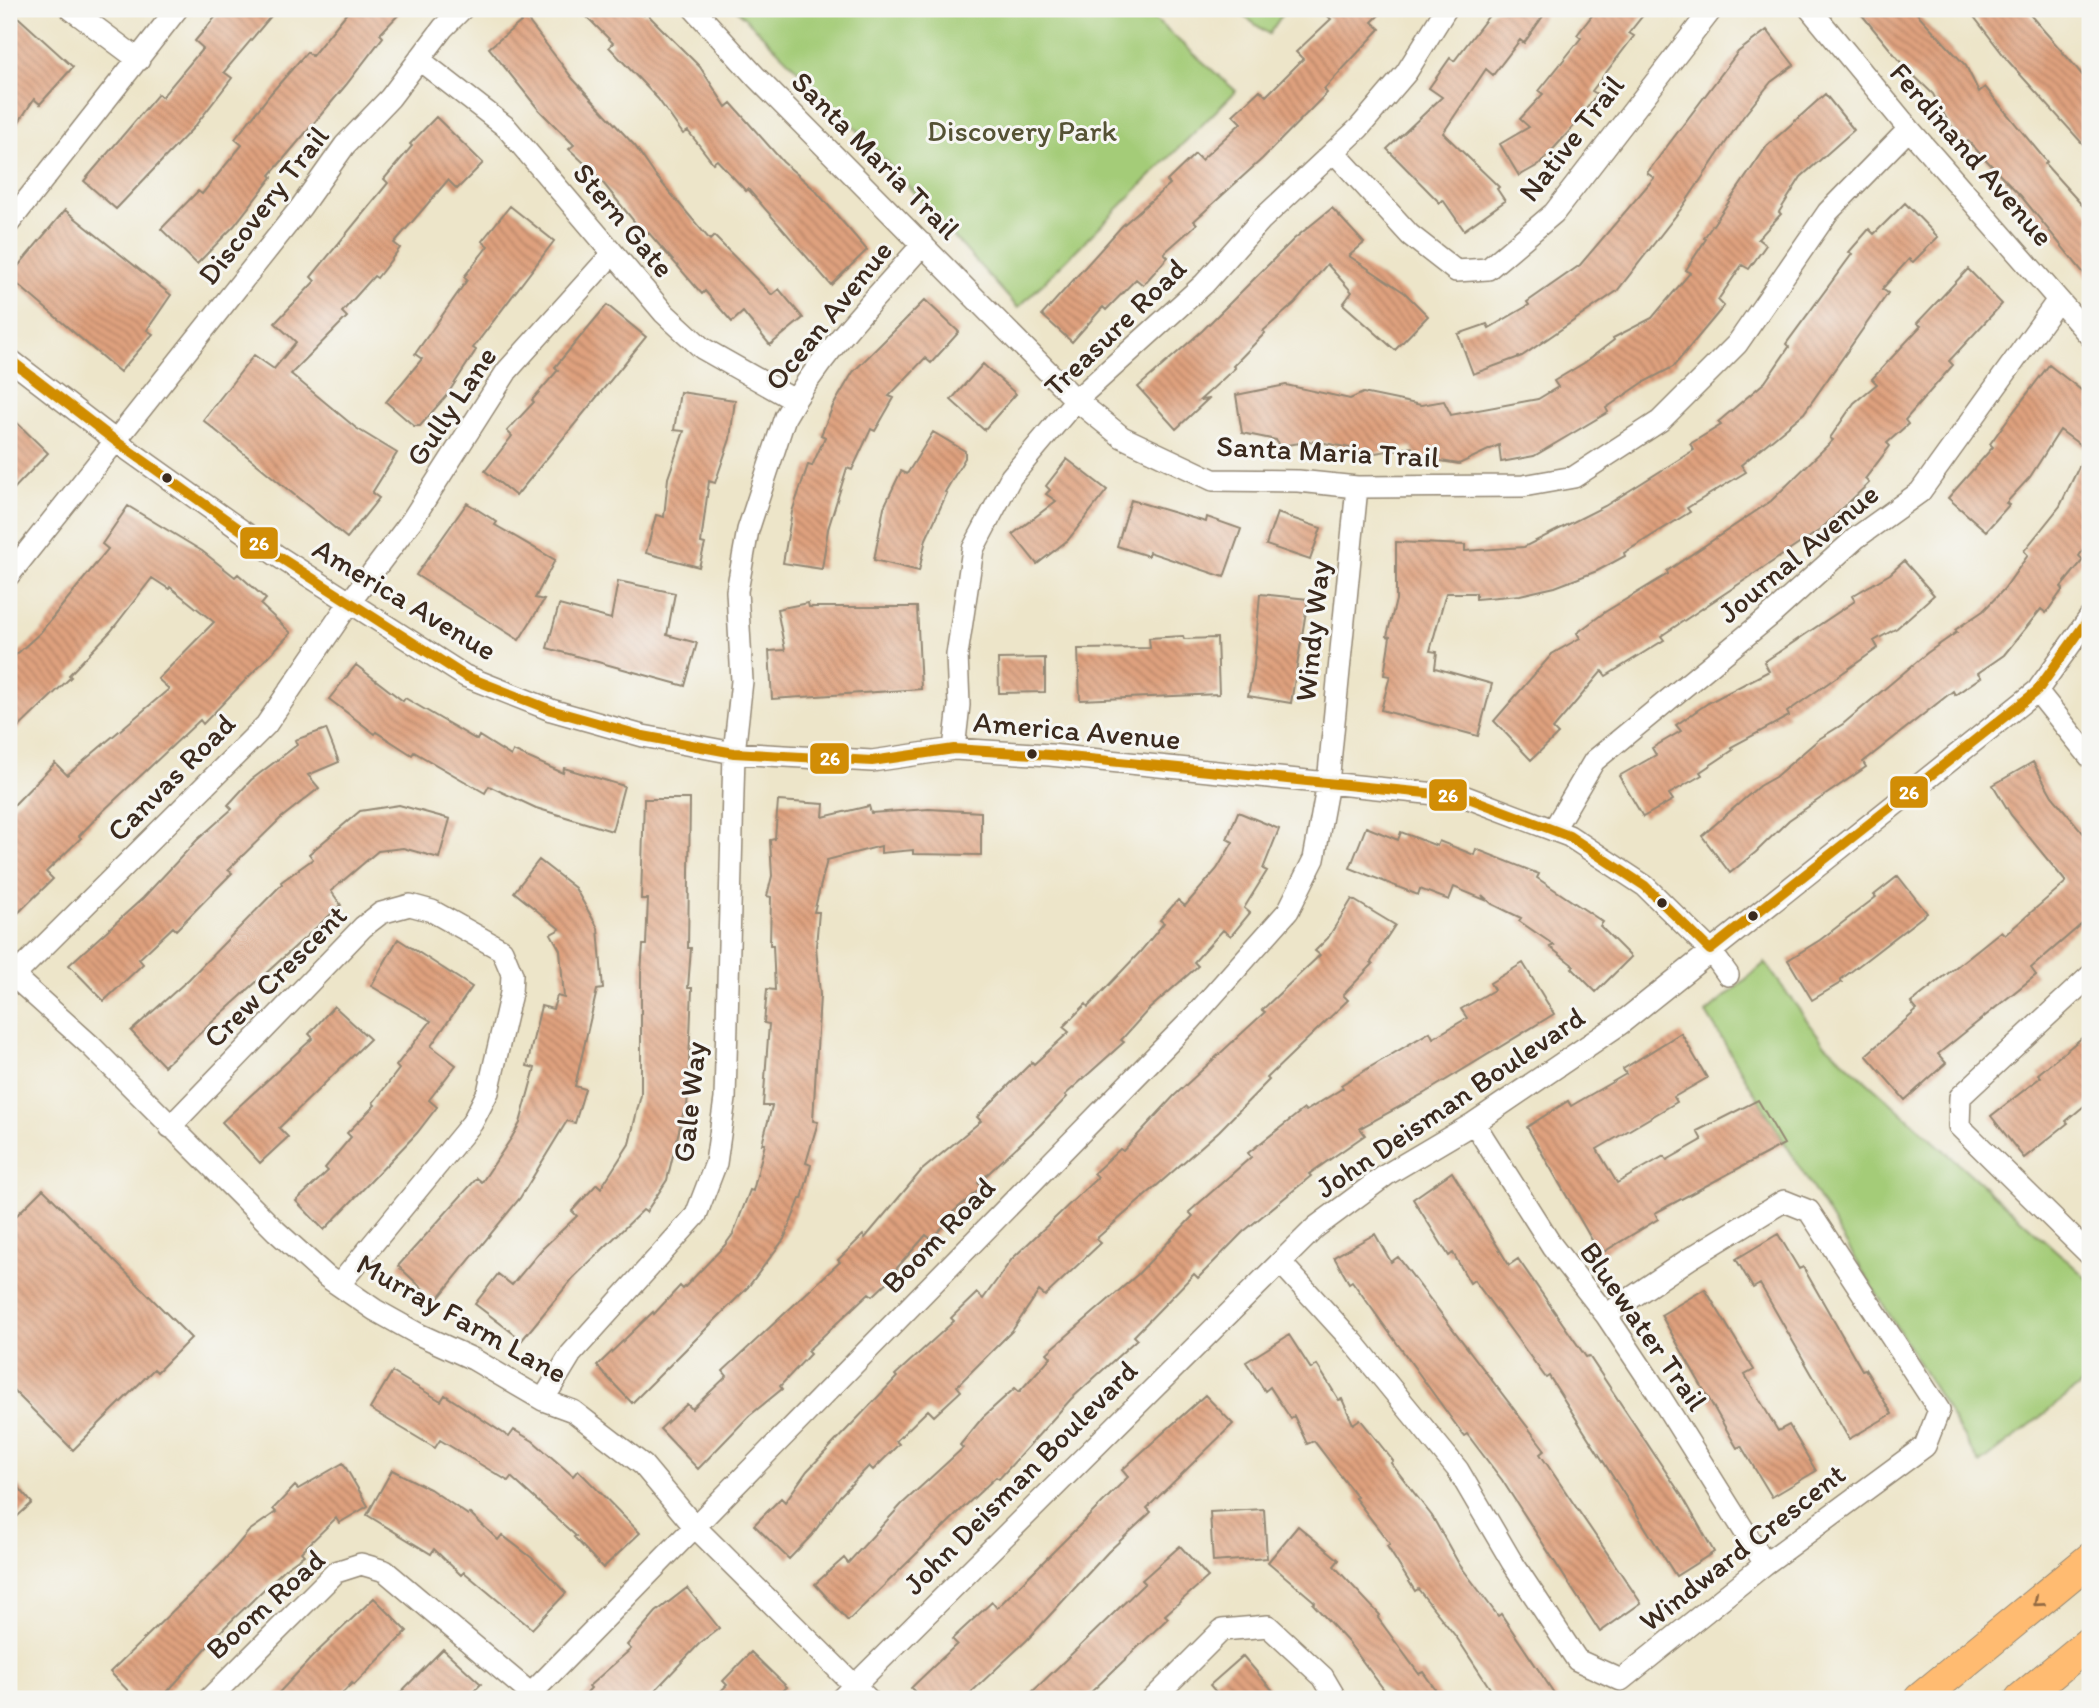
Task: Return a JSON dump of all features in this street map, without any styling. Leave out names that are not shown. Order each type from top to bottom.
[{"type":"highway","points":[[1920,1699],[2090,1559]]},
{"type":"highway","points":[[2023,1698],[2090,1642]]},
{"type":"street","points":[[71,9],[139,60]]},
{"type":"street","points":[[9,223],[177,9]]},
{"type":"street","name":"Discovery Trail","points":[[9,575],[302,207],[345,145],[421,61],[443,28],[462,9]]},
{"type":"street","name":"Santa Maria Trail","points":[[694,9],[756,77],[1076,400],[1122,437],[1213,480],[1298,481],[1357,486],[1523,486],[1574,477],[1660,421],[1737,344],[1828,212],[1909,129]]},
{"type":"street","name":"Treasure Road","points":[[954,749],[960,705],[957,655],[973,550],[1011,477],[1076,400],[1204,285],[1261,220],[1335,153],[1406,73],[1446,9]]},
{"type":"street","name":"Native Trail","points":[[1335,153],[1410,235],[1456,271],[1488,269],[1554,213],[1712,9]]},
{"type":"street","name":"Ferdinand Avenue","points":[[1810,9],[1909,129],[2090,337]]},
{"type":"street","name":"Stern Gate","points":[[421,61],[506,127],[664,313],[702,348],[794,401]]},
{"type":"street","name":"Ocean Avenue","points":[[734,753],[742,681],[737,592],[740,564],[760,488],[785,417],[848,330],[923,244]]},
{"type":"street","name":"Gully Lane","points":[[350,602],[412,520],[507,371],[612,253]]},
{"type":"street","name":"Journal Avenue","points":[[1554,829],[1594,761],[1770,616],[1856,538],[1920,492],[2058,300]]},
{"type":"street","name":"America Avenue","points":[[9,359],[117,442],[276,555],[465,676],[551,710],[643,736],[734,753],[872,761],[954,749],[1466,797],[1554,829],[1645,886],[1710,950],[1728,975]]},
{"type":"street","name":"Windy Way","points":[[1328,783],[1357,486]]},
{"type":"street","name":"Canvas Road","points":[[11,975],[266,725],[350,602]]},
{"type":"street","name":"John Deisman Boulevard","points":[[854,1695],[1207,1332],[1281,1264],[1316,1227],[1386,1175],[1474,1123],[1620,1024],[2037,691],[2090,617]]},
{"type":"street","points":[[2037,691],[2090,757]]},
{"type":"street","name":"Gale Way","points":[[543,1400],[571,1354],[696,1215],[716,1163],[724,1098],[734,753]]},
{"type":"street","name":"Boom Road","points":[[209,1699],[336,1572],[360,1564],[385,1571],[529,1697],[1190,1021],[1265,939],[1288,911],[1314,859],[1328,783]]},
{"type":"street","name":"Crew Crescent","points":[[170,1127],[363,927],[381,913],[410,905],[432,911],[502,950],[512,974],[511,993],[488,1091],[472,1123],[453,1148],[339,1285]]},
{"type":"street","name":"Murray Farm Lane","points":[[11,975],[90,1045],[276,1231],[339,1285],[407,1328],[473,1359],[543,1400],[573,1411],[643,1465],[694,1526],[854,1695]]},
{"type":"street","points":[[2090,976],[1960,1097],[1959,1126],[2090,1255]]},
{"type":"street","name":"Bluewater Trail","points":[[1474,1123],[1552,1246],[1606,1315],[1765,1564]]},
{"type":"street","name":"Windward Crescent","points":[[1281,1264],[1353,1343],[1458,1470],[1512,1562],[1577,1661],[1621,1680],[1765,1564],[1925,1446],[1939,1410],[1809,1211],[1784,1200],[1606,1315]]},
{"type":"street","points":[[1153,1699],[1222,1630],[1268,1626],[1323,1677],[1336,1699]]},
{"type":"green space","name":"Discovery Park","points":[[736,9],[1143,9],[1236,91],[1018,308],[851,123]]},
{"type":"green space","points":[[1234,9],[1286,9],[1269,34]]},
{"type":"green space","points":[[1765,963],[1823,1042],[2090,1281],[2090,1378],[1980,1464],[1706,1013]]},
{"type":"building","points":[[9,9],[73,67],[40,104],[34,99],[9,137]]},
{"type":"building","points":[[222,9],[277,9],[224,72],[232,78],[195,126],[116,209],[84,181],[158,94],[162,97],[203,48],[195,41]]},
{"type":"building","points":[[350,9],[404,9],[380,34],[383,37],[270,175],[272,177],[234,226],[197,264],[161,229],[198,191],[202,194],[242,145],[235,139],[272,92],[307,52],[312,56]]},
{"type":"building","points":[[579,9],[638,9],[644,15],[646,13],[700,67],[726,107],[731,103],[783,162],[815,190],[867,250],[831,285],[748,189],[746,191],[717,160],[713,163],[688,131],[683,134],[658,99],[609,47],[613,43]]},
{"type":"building","points":[[1320,9],[1385,9],[1372,22],[1380,29],[1324,89],[1327,93],[1262,159],[1194,221],[1197,224],[1164,253],[1168,257],[1143,285],[1136,279],[1106,310],[1103,307],[1072,342],[1042,315],[1122,226],[1170,184],[1167,181],[1195,154],[1201,160],[1241,123],[1233,115],[1260,90],[1266,96],[1303,59],[1296,52],[1331,19]]},
{"type":"building","points":[[1494,9],[1548,9],[1524,43],[1520,40],[1493,75],[1486,69],[1443,133],[1499,187],[1497,189],[1505,201],[1464,230],[1443,200],[1440,203],[1387,149],[1442,97],[1429,88],[1450,58],[1454,61]]},
{"type":"building","points":[[1597,9],[1648,9],[1629,33],[1634,36],[1592,91],[1597,94],[1573,127],[1540,164],[1519,176],[1500,144],[1529,127],[1520,119],[1543,94],[1539,91],[1581,38],[1577,35]]},
{"type":"building","points":[[1857,9],[1913,9],[1966,66],[1979,92],[1985,87],[2047,162],[2045,164],[2090,214],[2090,281],[2021,196],[1968,141],[1965,143],[1947,120],[1933,94],[1903,65]]},
{"type":"building","points":[[1968,9],[2025,9],[2074,65],[2090,85],[2090,152],[2009,62]]},
{"type":"building","points":[[526,18],[573,79],[635,146],[655,175],[710,240],[714,236],[772,295],[779,289],[803,318],[770,345],[743,312],[732,322],[705,291],[702,294],[648,232],[645,235],[595,173],[569,149],[574,145],[539,110],[489,48]]},
{"type":"building","points":[[1767,30],[1794,65],[1771,82],[1743,117],[1681,209],[1617,291],[1522,356],[1473,374],[1458,334],[1487,324],[1489,328],[1529,305],[1527,302],[1580,265],[1654,178],[1647,173],[1738,52]]},
{"type":"building","points":[[1825,94],[1854,130],[1801,177],[1779,212],[1781,214],[1758,239],[1766,245],[1749,269],[1742,265],[1718,300],[1724,306],[1673,367],[1644,382],[1606,408],[1608,412],[1534,456],[1501,462],[1499,445],[1459,464],[1416,457],[1412,447],[1375,453],[1315,441],[1279,446],[1276,440],[1242,433],[1236,395],[1286,385],[1350,399],[1363,393],[1421,405],[1444,401],[1451,415],[1538,399],[1558,387],[1554,381],[1584,363],[1614,340],[1613,338],[1652,318],[1690,273],[1686,270],[1706,239],[1704,238],[1767,146]]},
{"type":"building","points":[[436,117],[483,163],[457,189],[448,180],[394,243],[400,248],[377,278],[374,276],[342,312],[347,317],[291,374],[356,428],[397,453],[372,493],[379,498],[347,538],[203,420],[254,355],[274,369],[296,342],[275,323],[315,281],[311,277],[388,183],[384,179],[412,146],[410,144]]},
{"type":"building","points":[[1905,203],[1938,237],[1913,262],[1909,259],[1882,289],[1888,293],[1804,413],[1741,465],[1746,472],[1687,508],[1690,512],[1624,553],[1625,556],[1597,571],[1555,587],[1520,595],[1476,599],[1476,593],[1446,593],[1430,651],[1437,652],[1435,668],[1492,684],[1478,736],[1381,710],[1390,676],[1384,675],[1390,637],[1387,636],[1396,600],[1396,542],[1465,545],[1465,551],[1524,547],[1605,506],[1694,450],[1690,444],[1721,425],[1718,422],[1765,382],[1789,347],[1786,344],[1852,254],[1849,252],[1869,229],[1874,234]]},
{"type":"building","points":[[510,206],[554,241],[473,348],[476,350],[447,395],[420,426],[414,426],[386,402],[422,359],[415,354],[467,280],[464,277],[488,246],[482,241]]},
{"type":"building","points":[[1332,208],[1364,243],[1349,256],[1405,293],[1428,316],[1395,350],[1343,304],[1352,292],[1327,264],[1295,303],[1263,331],[1265,333],[1233,366],[1235,368],[1200,400],[1208,399],[1176,429],[1138,387],[1202,331],[1294,239]]},
{"type":"building","points":[[65,210],[171,295],[147,330],[153,334],[120,372],[9,277]]},
{"type":"building","points":[[1968,269],[2002,304],[1949,361],[1953,365],[1905,420],[1908,424],[1887,443],[1890,446],[1865,479],[1869,483],[1820,530],[1661,636],[1664,640],[1606,676],[1602,671],[1553,729],[1558,734],[1531,760],[1494,721],[1552,654],[1580,638],[1577,633],[1605,612],[1668,574],[1667,571],[1771,501],[1833,440],[1830,438],[1854,403],[1877,384],[1872,379],[1921,326],[1917,323]]},
{"type":"building","points":[[925,300],[959,332],[931,363],[925,358],[889,396],[894,398],[875,431],[871,429],[852,470],[847,468],[828,529],[822,569],[783,563],[792,512],[808,465],[812,466],[825,437],[821,435],[833,406],[853,372]]},
{"type":"building","points":[[607,305],[646,337],[516,496],[485,471],[512,436],[507,431],[534,402],[532,400],[558,370],[555,367]]},
{"type":"building","points":[[983,364],[1016,394],[984,430],[951,400]]},
{"type":"building","points":[[2049,365],[2090,397],[2090,540],[2079,556],[2083,560],[2061,587],[2063,589],[2046,613],[2041,609],[2004,655],[1978,673],[1981,677],[1955,695],[1953,691],[1863,762],[1866,767],[1789,820],[1730,873],[1702,836],[1759,786],[1775,777],[1819,739],[1843,724],[1927,653],[1957,632],[1955,630],[1983,611],[2004,589],[2028,555],[2024,551],[2060,506],[2087,450],[2060,430],[2030,477],[2006,503],[2009,505],[1986,531],[1948,498],[1993,447],[1990,444]]},
{"type":"building","points":[[680,392],[735,400],[730,439],[715,483],[709,481],[701,543],[705,544],[699,567],[646,553],[656,515],[664,517],[668,478],[684,431],[674,430]]},
{"type":"building","points":[[9,415],[48,453],[9,494]]},
{"type":"building","points":[[933,432],[965,451],[965,458],[945,492],[947,493],[926,539],[919,571],[874,560],[884,507],[901,471],[907,474]]},
{"type":"building","points":[[1067,459],[1107,490],[1068,540],[1037,564],[1013,534],[1056,501],[1046,494],[1050,490],[1046,486]]},
{"type":"building","points":[[1131,500],[1206,522],[1207,517],[1241,529],[1224,577],[1149,552],[1148,556],[1117,546]]},
{"type":"building","points":[[467,503],[497,522],[495,525],[555,560],[535,598],[544,600],[519,640],[416,575]]},
{"type":"building","points":[[128,506],[202,551],[235,577],[238,574],[266,599],[261,605],[291,633],[203,724],[200,720],[102,812],[79,836],[81,838],[46,872],[53,879],[18,913],[9,904],[9,810],[55,763],[67,775],[169,689],[158,679],[214,622],[170,587],[169,589],[152,578],[111,631],[69,675],[71,677],[9,737],[9,661],[40,633],[108,549],[102,544]]},
{"type":"building","points":[[1277,513],[1321,528],[1310,560],[1266,545]]},
{"type":"building","points":[[1904,561],[1934,595],[1897,628],[1874,641],[1878,648],[1787,712],[1789,716],[1731,747],[1733,750],[1700,772],[1702,775],[1669,794],[1673,800],[1643,817],[1619,776],[1656,755],[1652,748],[1681,731],[1676,725],[1708,703],[1769,671],[1764,662],[1855,601],[1852,596],[1890,574]]},
{"type":"building","points":[[618,581],[675,593],[667,635],[697,643],[685,686],[547,648],[559,605],[611,619]]},
{"type":"building","points":[[1260,594],[1308,599],[1291,703],[1248,696],[1254,666]]},
{"type":"building","points":[[808,603],[809,607],[917,607],[921,689],[772,699],[769,651],[785,650],[777,609]]},
{"type":"building","points":[[1183,636],[1184,639],[1217,638],[1219,694],[1080,700],[1078,649],[1150,648],[1149,638]]},
{"type":"building","points":[[1045,658],[1045,692],[999,693],[998,659]]},
{"type":"building","points":[[356,665],[403,701],[405,698],[477,740],[479,736],[511,756],[513,751],[563,773],[564,768],[624,786],[612,831],[536,808],[489,786],[485,793],[414,752],[412,755],[376,732],[375,734],[329,699]]},
{"type":"building","points":[[326,729],[339,762],[308,775],[319,788],[281,818],[228,870],[232,873],[176,930],[173,927],[139,959],[143,964],[104,1001],[69,965],[143,898],[197,840],[232,809],[228,805],[251,780],[297,745],[295,740]]},
{"type":"building","points":[[2033,762],[2052,796],[2090,841],[2090,917],[2031,968],[2036,975],[1938,1054],[1946,1063],[1905,1100],[1866,1055],[1917,1010],[1911,1003],[2001,931],[2005,935],[2066,882],[2011,815],[1993,785]]},
{"type":"building","points":[[644,799],[690,799],[688,948],[691,948],[688,988],[692,988],[687,1110],[684,1110],[667,1180],[646,1212],[643,1210],[573,1278],[522,1340],[475,1304],[498,1274],[512,1285],[542,1249],[577,1216],[572,1211],[597,1184],[601,1188],[629,1144],[641,1095],[641,973],[643,945],[646,945],[648,899],[641,899]]},
{"type":"building","points":[[778,801],[824,804],[823,817],[869,806],[871,813],[929,809],[981,812],[981,855],[913,854],[913,850],[881,853],[881,846],[827,860],[814,912],[819,912],[816,946],[820,995],[813,1121],[818,1122],[806,1163],[811,1165],[802,1199],[784,1239],[748,1287],[632,1403],[597,1366],[653,1312],[654,1314],[680,1286],[683,1289],[725,1245],[733,1234],[750,1190],[753,1191],[765,1144],[762,1144],[772,1106],[763,1106],[769,1024],[764,1023],[767,989],[775,990],[773,945],[770,945],[771,897],[767,896],[772,876],[770,840],[775,839]]},
{"type":"building","points":[[399,805],[450,819],[439,858],[403,848],[378,851],[331,891],[341,905],[164,1066],[131,1031],[189,979],[282,884],[281,882],[313,859],[309,854],[360,811]]},
{"type":"building","points":[[1238,812],[1279,829],[1263,869],[1267,871],[1244,908],[1250,913],[1231,936],[1223,930],[1194,962],[1198,966],[1148,1010],[1121,1040],[1124,1042],[1065,1095],[1067,1097],[1037,1128],[978,1183],[982,1187],[953,1212],[955,1214],[931,1239],[926,1235],[896,1269],[898,1272],[873,1296],[869,1293],[807,1351],[810,1354],[780,1386],[782,1389],[749,1416],[698,1469],[660,1429],[687,1404],[692,1409],[727,1376],[723,1371],[840,1262],[838,1260],[863,1235],[865,1238],[921,1171],[981,1121],[977,1117],[1032,1062],[1034,1064],[1069,1032],[1063,1027],[1086,1004],[1088,1007],[1140,952],[1164,923],[1160,920],[1178,900],[1185,906],[1217,869],[1233,842],[1227,839]]},
{"type":"building","points":[[1366,827],[1398,840],[1401,832],[1437,846],[1439,841],[1474,855],[1476,849],[1539,874],[1537,878],[1603,922],[1600,926],[1631,957],[1596,992],[1572,968],[1574,966],[1550,947],[1554,945],[1519,921],[1521,918],[1492,904],[1482,895],[1485,900],[1454,887],[1449,900],[1420,889],[1418,895],[1350,868]]},
{"type":"building","points":[[539,860],[575,888],[598,928],[603,989],[597,990],[575,1086],[585,1089],[575,1123],[567,1121],[520,1198],[436,1301],[398,1266],[477,1178],[482,1182],[512,1137],[520,1123],[535,1068],[527,1066],[541,1006],[553,1009],[557,996],[564,998],[560,950],[551,934],[560,929],[514,892]]},
{"type":"building","points":[[1898,876],[1927,913],[1840,980],[1842,982],[1812,1000],[1788,960],[1820,940],[1876,897],[1874,895]]},
{"type":"building","points":[[1352,899],[1395,925],[1371,962],[1373,964],[1343,995],[1348,1000],[1267,1078],[1269,1080],[1219,1131],[1096,1239],[1101,1243],[1045,1296],[1039,1291],[1012,1331],[957,1386],[961,1391],[934,1416],[928,1410],[896,1441],[899,1444],[873,1470],[869,1466],[840,1496],[812,1535],[789,1559],[754,1525],[781,1498],[785,1502],[807,1471],[897,1377],[895,1375],[954,1321],[951,1318],[977,1293],[983,1299],[1012,1259],[1098,1177],[1094,1173],[1120,1149],[1123,1151],[1174,1096],[1265,1012],[1262,1010],[1320,955],[1315,951],[1328,938]]},
{"type":"building","points":[[398,939],[472,987],[431,1046],[456,1065],[429,1100],[437,1107],[417,1133],[324,1230],[296,1201],[328,1171],[325,1168],[351,1137],[347,1133],[375,1105],[373,1103],[399,1069],[396,1066],[431,1021],[371,986]]},
{"type":"building","points":[[1523,963],[1554,1014],[1423,1094],[1360,1128],[1365,1135],[1309,1174],[1311,1176],[1243,1232],[1198,1278],[1194,1274],[1134,1336],[1137,1339],[1071,1399],[999,1479],[996,1477],[963,1508],[848,1621],[815,1584],[844,1558],[848,1563],[902,1504],[963,1448],[960,1445],[983,1417],[1015,1388],[1019,1392],[1051,1357],[1047,1353],[1137,1275],[1193,1216],[1189,1212],[1251,1157],[1248,1153],[1304,1109],[1306,1111],[1343,1088],[1341,1085],[1430,1032],[1433,1038],[1467,1018],[1461,1009],[1494,990],[1490,983]]},
{"type":"building","points":[[334,1006],[370,1039],[279,1128],[288,1137],[260,1163],[222,1122],[313,1038],[309,1034]]},
{"type":"building","points":[[2090,1031],[2090,1101],[2066,1121],[2068,1123],[2024,1158],[1991,1116],[2041,1077],[2038,1074]]},
{"type":"building","points":[[1681,1033],[1707,1078],[1674,1097],[1677,1102],[1597,1149],[1617,1183],[1664,1156],[1667,1160],[1702,1140],[1697,1131],[1758,1100],[1784,1144],[1655,1213],[1658,1219],[1600,1254],[1527,1127],[1568,1101],[1571,1106],[1626,1074],[1623,1069]]},
{"type":"building","points":[[1452,1172],[1509,1265],[1518,1259],[1586,1357],[1589,1356],[1684,1499],[1714,1552],[1676,1576],[1549,1376],[1546,1378],[1474,1280],[1470,1283],[1453,1253],[1449,1256],[1413,1199]]},
{"type":"building","points":[[43,1189],[191,1338],[157,1372],[154,1369],[73,1450],[9,1386],[9,1223]]},
{"type":"building","points":[[1375,1234],[1391,1262],[1398,1257],[1545,1450],[1540,1454],[1641,1603],[1600,1632],[1502,1480],[1467,1434],[1464,1436],[1352,1281],[1349,1283],[1334,1257]]},
{"type":"building","points":[[1778,1234],[1799,1269],[1803,1267],[1862,1370],[1865,1369],[1892,1414],[1849,1439],[1760,1284],[1753,1288],[1736,1259]]},
{"type":"building","points":[[1705,1289],[1754,1370],[1745,1375],[1778,1431],[1789,1425],[1816,1471],[1772,1497],[1741,1446],[1737,1448],[1661,1315]]},
{"type":"building","points":[[1289,1335],[1311,1369],[1317,1365],[1339,1400],[1342,1399],[1353,1424],[1360,1419],[1393,1461],[1391,1463],[1432,1516],[1459,1564],[1498,1616],[1501,1614],[1558,1699],[1497,1699],[1457,1638],[1418,1589],[1415,1591],[1387,1546],[1390,1544],[1355,1498],[1357,1497],[1314,1441],[1307,1444],[1294,1416],[1291,1419],[1270,1387],[1265,1391],[1246,1362]]},
{"type":"building","points":[[392,1372],[441,1401],[445,1395],[509,1437],[514,1430],[533,1441],[573,1476],[578,1470],[640,1533],[603,1568],[574,1537],[576,1536],[511,1477],[508,1481],[440,1440],[435,1448],[370,1409]]},
{"type":"building","points":[[1205,1395],[1233,1424],[1147,1508],[1151,1512],[1108,1552],[1027,1640],[964,1699],[922,1699],[911,1688],[957,1644],[952,1639],[992,1602],[997,1608],[1128,1477],[1122,1470]]},
{"type":"building","points":[[343,1463],[368,1506],[339,1523],[336,1518],[301,1552],[304,1555],[287,1567],[224,1628],[161,1699],[136,1699],[110,1672],[222,1563],[249,1531],[276,1512],[273,1509],[295,1486],[298,1489]]},
{"type":"building","points":[[392,1470],[430,1489],[468,1515],[470,1513],[498,1540],[502,1535],[532,1558],[566,1593],[532,1629],[464,1572],[461,1575],[434,1549],[431,1554],[367,1515]]},
{"type":"building","points":[[9,1476],[32,1503],[9,1524]]},
{"type":"building","points":[[1264,1509],[1267,1558],[1213,1562],[1210,1512]]},
{"type":"building","points":[[1298,1526],[1339,1560],[1334,1566],[1380,1615],[1378,1618],[1419,1674],[1423,1672],[1442,1699],[1391,1699],[1348,1642],[1313,1604],[1315,1602],[1268,1562]]},
{"type":"building","points":[[1180,1546],[1208,1577],[1165,1615],[1168,1618],[1084,1699],[1025,1699],[1145,1583],[1142,1580]]},
{"type":"building","points":[[687,1588],[719,1628],[699,1644],[647,1699],[581,1699],[591,1688],[589,1686],[631,1649],[627,1645],[656,1612]]},
{"type":"building","points":[[374,1598],[407,1631],[354,1685],[352,1683],[337,1699],[273,1699],[315,1654]]},
{"type":"building","points":[[443,1649],[481,1684],[466,1699],[394,1699]]},
{"type":"building","points":[[751,1652],[787,1687],[775,1699],[713,1699],[727,1685],[723,1681]]},
{"type":"building","points":[[1243,1656],[1280,1699],[1222,1699],[1210,1685]]},
{"type":"transit line","name":"26","points":[[9,359],[117,442],[276,555],[465,676],[551,710],[643,736],[734,753],[872,761],[954,749],[1050,755],[1466,797],[1569,836],[1645,886],[1710,950]]},
{"type":"transit line","name":"26","points":[[1710,950],[2037,691],[2090,617]]}]
